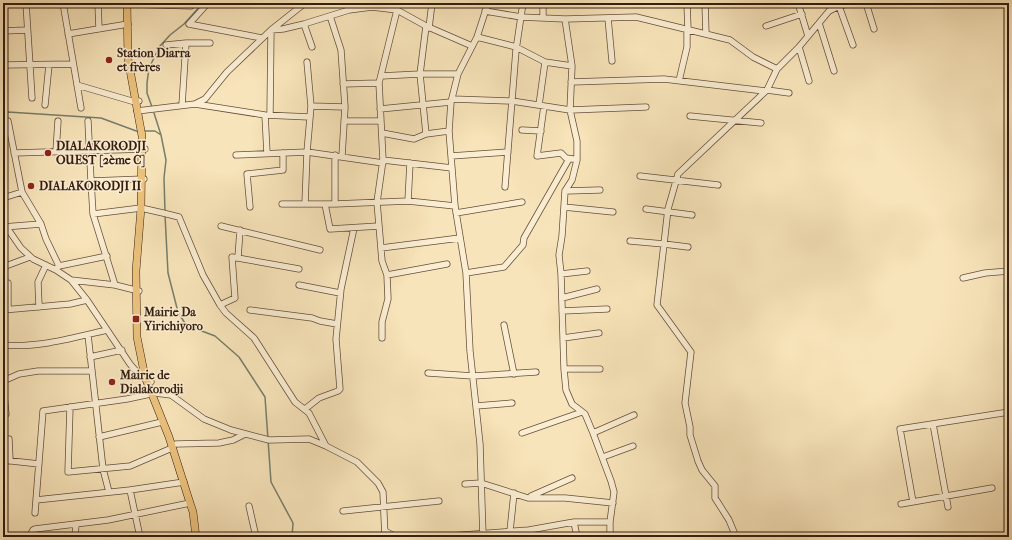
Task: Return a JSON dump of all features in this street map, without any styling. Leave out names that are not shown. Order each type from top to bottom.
[{"type":"main road","points":[[129,4],[128,59],[144,136],[138,290],[138,337],[145,377],[154,393],[197,511],[200,537]]},
{"type":"main road","points":[[129,4],[132,59],[137,102]]},
{"type":"main road","points":[[138,290],[141,339],[147,368],[162,422],[174,446],[193,512],[196,537]]},
{"type":"street","points":[[26,3],[32,98]]},
{"type":"street","points":[[63,3],[81,108]]},
{"type":"street","points":[[98,3],[99,29]]},
{"type":"street","points":[[208,3],[189,24],[262,38]]},
{"type":"street","points":[[195,104],[205,99],[227,72],[262,38],[305,3]]},
{"type":"street","points":[[426,134],[420,74],[432,3]]},
{"type":"street","points":[[483,535],[480,444],[473,376],[466,273],[455,206],[450,130],[452,101],[458,74],[477,37],[488,3]]},
{"type":"street","points":[[505,187],[516,47],[522,3]]},
{"type":"street","points":[[543,3],[543,18]]},
{"type":"street","points":[[679,81],[687,47],[687,3]]},
{"type":"street","points":[[705,3],[706,34]]},
{"type":"street","points":[[798,3],[808,36]]},
{"type":"street","points":[[736,537],[729,520],[716,498],[715,486],[702,470],[690,435],[690,427],[685,403],[691,352],[657,305],[668,212],[678,174],[766,90],[777,69],[829,12],[839,6],[851,3]]},
{"type":"street","points":[[866,3],[874,29]]},
{"type":"street","points":[[129,4],[191,6]]},
{"type":"street","points":[[839,6],[853,45]]},
{"type":"street","points":[[271,30],[304,24],[349,10],[372,7],[397,10],[428,27],[472,46]]},
{"type":"street","points":[[382,338],[382,322],[388,299],[387,275],[382,261],[377,202],[383,161],[379,83],[397,10]]},
{"type":"street","points":[[485,11],[521,16],[565,19],[636,17],[730,40],[753,57],[777,69]]},
{"type":"street","points":[[766,26],[802,14]]},
{"type":"street","points":[[330,16],[341,50],[344,107],[342,156]]},
{"type":"street","points":[[608,18],[612,62]]},
{"type":"street","points":[[565,19],[572,66],[570,110],[576,141],[577,160],[572,180],[565,191],[559,255],[564,369],[566,390],[572,404],[585,414],[611,481],[614,492],[610,522],[610,537]]},
{"type":"street","points":[[819,23],[834,71]]},
{"type":"street","points":[[68,34],[128,24]]},
{"type":"street","points":[[304,24],[312,47]]},
{"type":"street","points":[[3,31],[28,30]]},
{"type":"street","points":[[267,153],[267,115],[271,30]]},
{"type":"street","points":[[477,37],[516,47],[545,62],[572,66]]},
{"type":"street","points":[[182,105],[186,43]]},
{"type":"street","points":[[166,45],[210,43]]},
{"type":"street","points":[[798,47],[808,81]]},
{"type":"street","points":[[305,204],[311,106],[307,62]]},
{"type":"street","points":[[545,62],[541,131],[537,156],[561,154],[569,159],[577,160]]},
{"type":"street","points":[[3,65],[73,64]]},
{"type":"street","points":[[45,105],[49,65]]},
{"type":"street","points":[[381,76],[458,74]]},
{"type":"street","points":[[571,82],[664,79],[789,93]]},
{"type":"street","points":[[343,84],[379,83]]},
{"type":"street","points":[[77,85],[137,102]]},
{"type":"street","points":[[380,109],[452,101],[512,101],[570,110],[646,107]]},
{"type":"street","points":[[139,110],[195,104],[267,115],[310,117]]},
{"type":"street","points":[[311,106],[344,107]]},
{"type":"street","points":[[690,116],[761,123]]},
{"type":"street","points":[[88,120],[90,182],[94,214],[115,285]]},
{"type":"street","points":[[8,121],[22,192],[41,224],[58,268],[71,280],[87,300],[130,364],[136,371],[152,382]]},
{"type":"street","points":[[56,152],[58,121]]},
{"type":"street","points":[[344,121],[381,121]]},
{"type":"street","points":[[382,133],[414,139],[426,134],[450,130]]},
{"type":"street","points":[[522,130],[541,131]]},
{"type":"street","points":[[14,153],[144,149]]},
{"type":"street","points":[[236,155],[307,152],[452,168]]},
{"type":"street","points":[[451,156],[508,152]]},
{"type":"street","points":[[250,208],[247,174],[283,170],[283,153]]},
{"type":"street","points":[[335,155],[335,204]]},
{"type":"street","points":[[466,273],[504,267],[523,244],[524,238],[569,159]]},
{"type":"street","points":[[408,201],[410,163]]},
{"type":"street","points":[[640,176],[718,185]]},
{"type":"street","points":[[90,182],[143,179]]},
{"type":"street","points":[[565,191],[600,190]]},
{"type":"street","points":[[3,198],[22,192]]},
{"type":"street","points":[[282,204],[335,204],[408,201],[455,206]]},
{"type":"street","points":[[456,213],[522,202]]},
{"type":"street","points":[[325,204],[330,229],[379,226]]},
{"type":"street","points":[[564,207],[613,212]]},
{"type":"street","points":[[94,214],[142,209],[179,217],[203,275],[220,305],[226,313],[254,338],[295,402],[309,413],[326,446]]},
{"type":"street","points":[[646,209],[692,215]]},
{"type":"street","points":[[4,225],[41,224]]},
{"type":"street","points":[[4,225],[21,248],[30,257],[46,266],[58,268],[107,256]]},
{"type":"street","points":[[222,226],[320,250]]},
{"type":"street","points":[[305,409],[319,398],[338,392],[340,389],[336,344],[337,324],[340,293],[354,228]]},
{"type":"street","points":[[238,258],[240,230]]},
{"type":"street","points":[[381,248],[460,238]]},
{"type":"street","points":[[630,241],[688,247]]},
{"type":"street","points":[[3,266],[30,257]]},
{"type":"street","points":[[220,305],[235,298],[232,257],[300,269]]},
{"type":"street","points":[[387,275],[447,264]]},
{"type":"street","points":[[39,306],[38,282],[46,266]]},
{"type":"street","points":[[963,278],[1009,270]]},
{"type":"street","points":[[561,274],[587,271]]},
{"type":"street","points":[[71,280],[115,285],[138,290]]},
{"type":"street","points":[[8,283],[6,309],[70,304],[87,300]]},
{"type":"street","points":[[300,285],[340,293]]},
{"type":"street","points":[[562,298],[598,290]]},
{"type":"street","points":[[562,311],[606,309]]},
{"type":"street","points":[[250,310],[312,318],[337,324]]},
{"type":"street","points":[[504,325],[514,374]]},
{"type":"street","points":[[3,345],[20,347],[107,330]]},
{"type":"street","points":[[563,338],[599,333]]},
{"type":"street","points":[[88,334],[103,469],[109,492]]},
{"type":"street","points":[[90,357],[122,350]]},
{"type":"street","points":[[564,369],[600,369]]},
{"type":"street","points":[[3,381],[19,374],[38,371],[92,371]]},
{"type":"street","points":[[428,373],[473,376],[536,372]]},
{"type":"street","points":[[3,385],[6,414]]},
{"type":"street","points":[[35,513],[43,411],[127,399],[154,393],[171,395],[204,418],[231,430],[269,440],[308,439],[326,446],[357,462],[378,483],[383,492],[385,534],[396,537]]},
{"type":"street","points":[[476,406],[512,403]]},
{"type":"street","points":[[70,407],[68,472],[130,466],[174,446],[219,443],[233,440],[245,434]]},
{"type":"street","points":[[522,433],[582,412]]},
{"type":"street","points":[[913,502],[900,429],[1009,412]]},
{"type":"street","points":[[593,432],[634,415]]},
{"type":"street","points":[[99,437],[162,422]]},
{"type":"street","points":[[933,424],[948,507]]},
{"type":"street","points":[[9,439],[10,461]]},
{"type":"street","points":[[603,458],[633,446]]},
{"type":"street","points":[[3,460],[39,464]]},
{"type":"street","points":[[528,498],[572,478]]},
{"type":"street","points":[[36,500],[130,490],[184,482]]},
{"type":"street","points":[[465,484],[481,483],[528,498],[565,498],[613,503]]},
{"type":"street","points":[[901,504],[992,488]]},
{"type":"street","points":[[130,490],[140,537]]},
{"type":"street","points":[[510,531],[514,493]]},
{"type":"street","points":[[343,511],[439,501]]},
{"type":"street","points":[[29,537],[33,530],[36,529],[108,520],[190,503]]},
{"type":"street","points":[[249,506],[256,537]]},
{"type":"street","points":[[435,537],[483,535],[529,530],[574,522],[610,522]]},
{"type":"street","points":[[574,522],[577,537]]},
{"type":"street","points":[[75,537],[76,524]]},
{"type":"waterway","points":[[152,107],[147,93],[149,68],[160,46],[170,35],[184,24],[203,3]]},
{"type":"waterway","points":[[3,113],[8,112],[101,118],[139,132]]},
{"type":"waterway","points":[[154,113],[161,135],[166,160],[164,178],[165,212]]},
{"type":"waterway","points":[[144,131],[155,131],[161,135]]},
{"type":"waterway","points":[[165,215],[168,273],[178,312],[186,325],[215,336],[239,357],[265,397],[271,482],[293,523],[292,537]]},
{"type":"place","name":"Station Diarra et frères","points":[[109,60]]},
{"type":"place","name":"DIALAKORODJI OUEST [2ème C]","points":[[48,153]]},
{"type":"place","name":"DIALAKORODJI II","points":[[31,186]]},
{"type":"place","name":"Mairie Da Yirichiyoro","points":[[136,319]]},
{"type":"place","name":"Mairie de Dialakorodji","points":[[112,382]]}]
